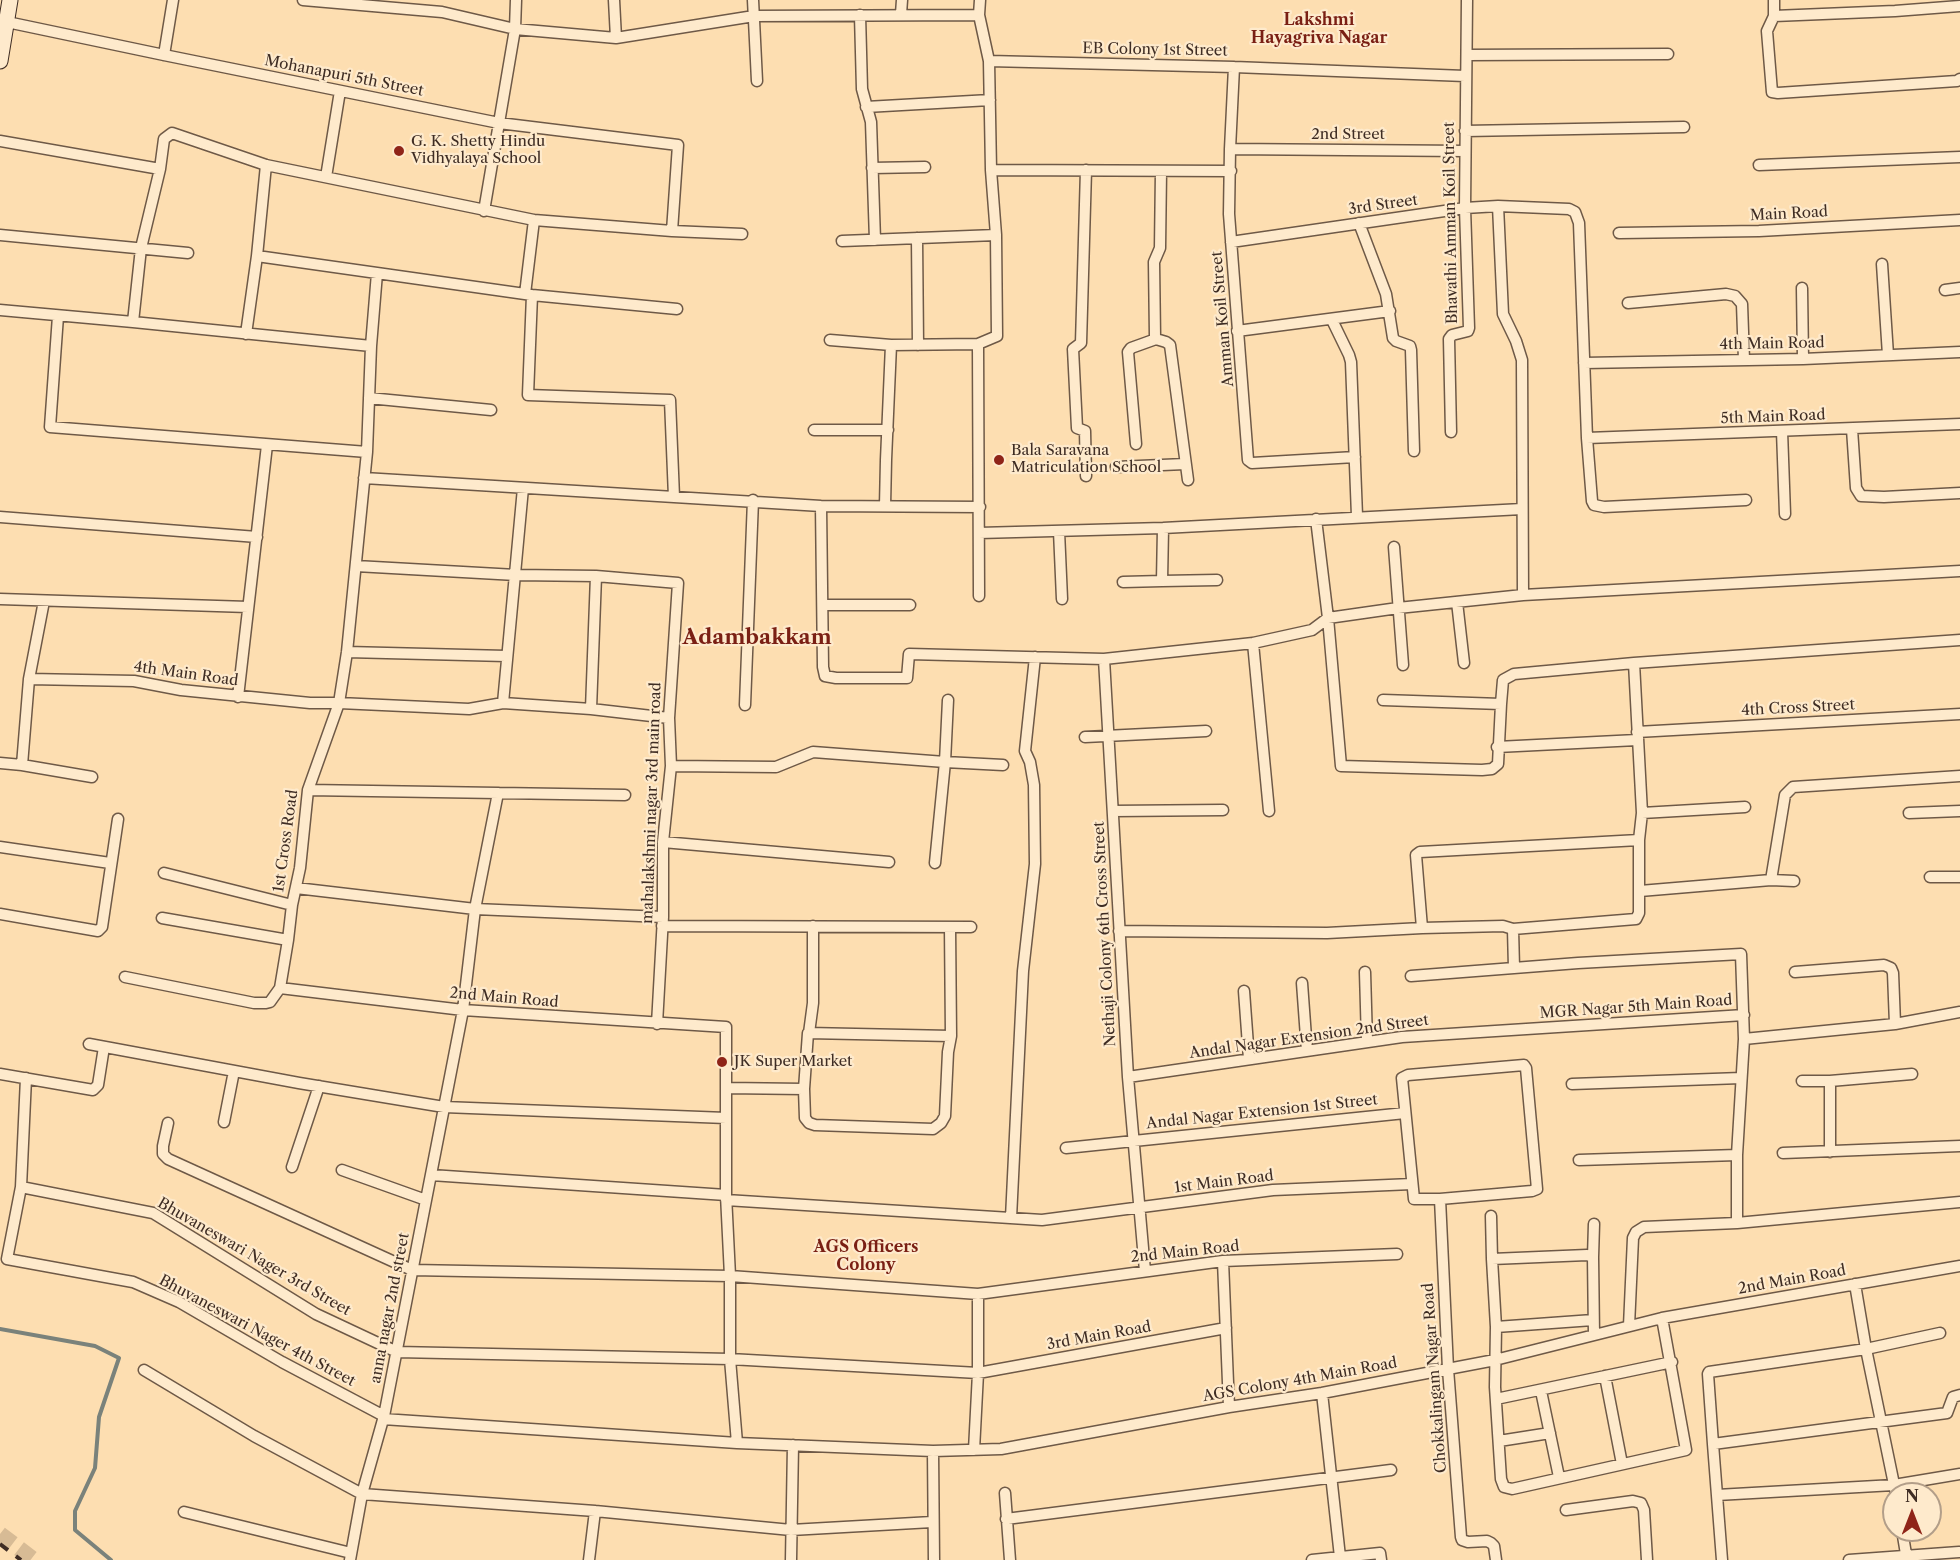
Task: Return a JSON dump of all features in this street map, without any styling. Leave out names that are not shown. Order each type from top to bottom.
[{"type":"street","points":[[0,61],[3,20],[10,0]]},
{"type":"street","points":[[164,55],[173,0]]},
{"type":"street","points":[[303,0],[442,12],[515,29],[616,38],[754,16],[979,15]]},
{"type":"street","points":[[441,0],[442,12]]},
{"type":"street","points":[[484,211],[515,29],[516,0]]},
{"type":"street","points":[[614,0],[616,38]]},
{"type":"street","points":[[753,0],[757,81]]},
{"type":"street","points":[[901,14],[902,0]]},
{"type":"street","points":[[830,340],[891,345],[978,344],[997,336],[996,235],[991,170],[989,61],[979,15],[980,0]]},
{"type":"street","name":"Bhavathi Amman Koil Street","points":[[1451,432],[1449,339],[1452,335],[1468,331],[1469,328],[1465,208],[1467,0]]},
{"type":"street","points":[[1774,0],[1774,16],[1767,31],[1773,92],[1790,93],[1960,79]]},
{"type":"street","points":[[1774,16],[1895,6],[1960,6]]},
{"type":"street","points":[[860,15],[862,88],[871,122],[875,240]]},
{"type":"street","name":"Mohanapuri 5th Street","points":[[3,20],[499,123],[678,145],[672,231]]},
{"type":"street","points":[[1467,56],[1668,54]]},
{"type":"street","name":"EB Colony 1st Street","points":[[989,61],[1234,66],[1465,76]]},
{"type":"street","name":"Amman Koil Street","points":[[1234,66],[1229,214],[1249,462],[1355,457]]},
{"type":"street","points":[[326,177],[340,91]]},
{"type":"street","points":[[866,107],[990,100]]},
{"type":"street","points":[[1465,131],[1684,127]]},
{"type":"street","points":[[133,322],[141,248],[160,169],[164,140],[172,133],[266,165],[534,220],[742,234]]},
{"type":"street","points":[[0,141],[160,169]]},
{"type":"street","name":"2nd Street","points":[[1230,149],[1465,151]]},
{"type":"street","points":[[1759,165],[1960,157]]},
{"type":"street","points":[[246,334],[266,165]]},
{"type":"street","points":[[873,168],[925,167]]},
{"type":"street","points":[[991,170],[1231,171]]},
{"type":"street","points":[[1086,170],[1081,343],[1073,349],[1077,428],[1085,431],[1086,476]]},
{"type":"street","points":[[1156,339],[1154,262],[1160,248],[1161,171]]},
{"type":"street","points":[[1498,206],[1503,314],[1522,360],[1523,595]]},
{"type":"street","name":"3rd Street","points":[[1232,242],[1465,208],[1498,206],[1563,208],[1575,212],[1579,224],[1584,363]]},
{"type":"street","points":[[534,220],[529,295],[528,395],[670,400],[674,497]]},
{"type":"street","name":"Main Road","points":[[1619,233],[1759,231],[1960,220]]},
{"type":"street","points":[[1359,224],[1386,294],[1393,338],[1410,346],[1411,350],[1414,451]]},
{"type":"street","points":[[0,235],[188,254]]},
{"type":"street","points":[[842,241],[996,235]]},
{"type":"street","points":[[917,238],[918,345]]},
{"type":"street","points":[[257,256],[529,295],[677,309]]},
{"type":"street","points":[[1882,264],[1888,355]]},
{"type":"street","name":"1st Cross Road","points":[[280,988],[292,905],[300,868],[308,790],[339,703],[347,652],[367,452],[371,346],[377,273]]},
{"type":"street","points":[[1802,288],[1803,359]]},
{"type":"street","points":[[1945,290],[1960,288]]},
{"type":"street","points":[[1628,303],[1726,294],[1735,296],[1742,304],[1744,360]]},
{"type":"street","points":[[0,310],[371,346]]},
{"type":"street","points":[[1237,331],[1390,311]]},
{"type":"street","points":[[58,316],[50,426],[367,452]]},
{"type":"street","points":[[1332,320],[1351,363],[1357,516]]},
{"type":"street","points":[[1136,444],[1128,352],[1131,348],[1156,339],[1170,345],[1188,480]]},
{"type":"street","points":[[978,344],[979,596]]},
{"type":"street","points":[[885,506],[891,345]]},
{"type":"street","name":"4th Main Road","points":[[1584,363],[1803,359],[1960,352]]},
{"type":"street","points":[[1584,363],[1592,501],[1598,507],[1746,500]]},
{"type":"street","points":[[369,398],[491,410]]},
{"type":"street","name":"5th Main Road","points":[[1587,438],[1960,424]]},
{"type":"street","points":[[1852,429],[1856,488],[1861,496],[1960,493]]},
{"type":"street","points":[[814,430],[888,430]]},
{"type":"street","points":[[1782,431],[1785,514]]},
{"type":"street","points":[[238,697],[267,445]]},
{"type":"street","points":[[1116,467],[1185,465]]},
{"type":"street","points":[[364,478],[753,500],[821,506],[980,507]]},
{"type":"street","points":[[503,703],[523,488]]},
{"type":"street","points":[[745,705],[753,500]]},
{"type":"street","points":[[821,506],[823,667],[825,676],[836,678],[907,678],[909,654],[924,652],[1104,659],[1253,643],[1312,630],[1328,618],[1523,595],[1960,571]]},
{"type":"street","points":[[979,533],[1163,528],[1522,509]]},
{"type":"street","points":[[0,517],[257,537]]},
{"type":"street","points":[[1316,519],[1328,618],[1341,766],[1492,769],[1498,764],[1497,747],[1503,681],[1514,674],[1634,663],[1960,640]]},
{"type":"street","points":[[1162,580],[1163,528]]},
{"type":"street","points":[[1059,531],[1062,599]]},
{"type":"street","points":[[1394,547],[1403,665]]},
{"type":"street","points":[[356,566],[516,575],[596,576],[591,709]]},
{"type":"street","name":"mahalakshmi nagar 3rd main road","points":[[596,576],[678,583],[669,718],[671,766],[663,842],[657,1024]]},
{"type":"street","points":[[1123,582],[1217,580]]},
{"type":"street","points":[[0,599],[248,607]]},
{"type":"street","points":[[22,765],[29,679],[44,602]]},
{"type":"street","points":[[1456,602],[1464,663]]},
{"type":"street","points":[[823,604],[910,605]]},
{"type":"street","points":[[1253,643],[1269,811]]},
{"type":"street","points":[[347,652],[506,656]]},
{"type":"street","points":[[1011,1218],[1023,971],[1035,864],[1034,785],[1030,762],[1025,751],[1035,657]]},
{"type":"street","name":"Nethaji Colony 6th Cross Street","points":[[1104,659],[1132,1141],[1145,1271]]},
{"type":"street","points":[[1119,931],[1327,933],[1503,926],[1513,929],[1633,920],[1639,913],[1642,813],[1634,663]]},
{"type":"street","name":"4th Main Road","points":[[29,679],[134,681],[181,690],[310,703],[469,709],[503,703],[591,709],[669,718]]},
{"type":"street","points":[[935,863],[945,762],[948,700]]},
{"type":"street","points":[[1383,700],[1501,704]]},
{"type":"street","name":"4th Cross Street","points":[[1497,747],[1960,714]]},
{"type":"street","points":[[1085,737],[1206,731]]},
{"type":"street","points":[[671,766],[776,767],[813,752],[1003,765]]},
{"type":"street","points":[[0,764],[22,765],[92,777]]},
{"type":"street","points":[[1771,880],[1785,795],[1793,787],[1960,776]]},
{"type":"street","points":[[308,790],[626,795]]},
{"type":"street","name":"anna nagar 2nd street","points":[[351,1557],[362,1494],[384,1418],[463,1010],[475,909],[498,793]]},
{"type":"street","points":[[1642,813],[1745,807]]},
{"type":"street","points":[[1113,811],[1223,810]]},
{"type":"street","points":[[1909,813],[1960,811]]},
{"type":"street","points":[[0,915],[98,931],[102,927],[118,819]]},
{"type":"street","points":[[1422,928],[1417,853],[1640,840]]},
{"type":"street","points":[[663,842],[889,862]]},
{"type":"street","points":[[0,847],[110,863]]},
{"type":"street","points":[[164,873],[292,905]]},
{"type":"street","points":[[1930,878],[1960,876]]},
{"type":"street","points":[[1640,891],[1794,880]]},
{"type":"street","points":[[296,888],[475,909],[662,922],[971,927]]},
{"type":"street","points":[[162,918],[288,940]]},
{"type":"street","points":[[813,926],[813,1004],[804,1089],[805,1118],[809,1123],[815,1125],[933,1129],[941,1124],[945,1116],[951,1036],[950,927]]},
{"type":"street","points":[[1513,929],[1514,968]]},
{"type":"street","points":[[1411,976],[1739,953],[1742,956],[1744,1039],[1737,1155],[1737,1223]]},
{"type":"street","points":[[1795,972],[1884,965],[1891,968],[1895,1024]]},
{"type":"street","points":[[1365,972],[1366,1042]]},
{"type":"street","points":[[124,977],[266,1004],[280,988]]},
{"type":"street","points":[[1302,984],[1307,1051]]},
{"type":"street","name":"2nd Main Road","points":[[280,988],[463,1010],[726,1027],[726,1088]]},
{"type":"street","points":[[1244,990],[1249,1059]]},
{"type":"street","points":[[1744,1039],[1895,1024],[1960,1012]]},
{"type":"street","name":"MGR Nagar 5th Main Road","points":[[1530,1029],[1744,1015]]},
{"type":"street","name":"Andal Nagar Extension 2nd Street","points":[[1128,1077],[1402,1037],[1530,1029]]},
{"type":"street","points":[[809,1033],[951,1036]]},
{"type":"street","points":[[88,1044],[444,1107],[726,1118]]},
{"type":"street","points":[[0,1074],[93,1090],[98,1086],[104,1047]]},
{"type":"street","points":[[1524,1065],[1537,1189],[1414,1199],[1412,1184],[1400,1113],[1402,1078],[1408,1075],[1524,1065]]},
{"type":"street","points":[[224,1122],[234,1071]]},
{"type":"street","points":[[1803,1081],[1912,1074]]},
{"type":"street","points":[[21,1187],[26,1078]]},
{"type":"street","points":[[1572,1084],[1741,1078]]},
{"type":"street","points":[[1830,1081],[1830,1152]]},
{"type":"street","points":[[292,1167],[319,1086]]},
{"type":"street","points":[[737,1443],[730,1359],[726,1088],[804,1089]]},
{"type":"street","name":"Andal Nagar Extension 1st Street","points":[[1066,1148],[1400,1113]]},
{"type":"street","points":[[168,1123],[162,1146],[163,1154],[168,1159],[412,1270]]},
{"type":"street","points":[[1783,1153],[1960,1146]]},
{"type":"street","points":[[1579,1160],[1737,1155]]},
{"type":"street","points":[[342,1170],[426,1200]]},
{"type":"street","name":"1st Main Road","points":[[431,1175],[1042,1220],[1273,1190],[1412,1184]]},
{"type":"street","name":"Bhuvaneswari Nager 4th Street","points":[[21,1187],[7,1259],[133,1282],[179,1302],[384,1418]]},
{"type":"street","name":"Bhuvaneswari Nager 3rd Street","points":[[21,1187],[153,1213],[316,1314],[397,1352]]},
{"type":"street","name":"Chokkalingam Nagar Road","points":[[1440,1198],[1448,1369],[1462,1540],[1491,1543],[1494,1546],[1496,1560]]},
{"type":"street","points":[[1629,1326],[1633,1238],[1636,1232],[1644,1227],[1737,1223],[1960,1202]]},
{"type":"street","points":[[1491,1216],[1496,1327],[1496,1399],[1501,1479],[1504,1487],[1512,1489],[1686,1450],[1672,1362],[1662,1318]]},
{"type":"street","points":[[1594,1224],[1594,1335]]},
{"type":"street","name":"2nd Main Road","points":[[412,1270],[730,1276],[978,1294],[1224,1261],[1397,1254]]},
{"type":"street","points":[[1492,1259],[1587,1255],[1593,1257]]},
{"type":"street","points":[[1224,1261],[1229,1407]]},
{"type":"street","name":"2nd Main Road","points":[[1629,1326],[1662,1318],[1960,1266]]},
{"type":"street","points":[[1855,1284],[1893,1482]]},
{"type":"street","points":[[974,1450],[978,1374],[978,1294]]},
{"type":"street","points":[[1496,1327],[1593,1320]]},
{"type":"street","name":"AGS Colony 4th Main Road","points":[[384,1418],[737,1443],[933,1451],[1001,1449],[1229,1407],[1322,1393],[1495,1360],[1629,1326]]},
{"type":"street","name":"3rd Main Road","points":[[397,1352],[730,1359],[978,1374],[1226,1328]]},
{"type":"street","points":[[1722,1560],[1709,1372],[1866,1349],[1940,1333]]},
{"type":"street","points":[[1496,1399],[1672,1362]]},
{"type":"street","points":[[144,1370],[254,1436],[362,1494],[595,1511],[790,1530],[932,1522]]},
{"type":"street","points":[[1605,1376],[1622,1464]]},
{"type":"street","points":[[1541,1391],[1559,1477]]},
{"type":"street","points":[[1322,1393],[1340,1557]]},
{"type":"street","points":[[1713,1444],[1947,1413],[1953,1397],[1960,1395]]},
{"type":"street","points":[[1499,1441],[1550,1433]]},
{"type":"street","points":[[791,1560],[793,1445]]},
{"type":"street","points":[[933,1451],[934,1560]]},
{"type":"street","points":[[1006,1519],[1391,1470]]},
{"type":"street","points":[[1925,1482],[1960,1474]]},
{"type":"street","points":[[1717,1496],[1882,1490]]},
{"type":"street","points":[[1005,1493],[1010,1560]]},
{"type":"street","points":[[1566,1510],[1633,1501],[1641,1503],[1644,1510],[1647,1560]]},
{"type":"street","points":[[589,1560],[595,1511]]},
{"type":"street","points":[[184,1512],[351,1557]]},
{"type":"street","points":[[1904,1542],[1907,1558]]},
{"type":"street","points":[[1849,1560],[1907,1558],[1959,1552]]},
{"type":"street","points":[[1312,1560],[1380,1553],[1381,1560]]},
{"type":"waterway","points":[[0,1329],[95,1346],[119,1358],[99,1417],[95,1468],[75,1511],[75,1530],[111,1560]]},
{"type":"tunnel","points":[[0,1534],[34,1560]]},
{"type":"railway","points":[[0,1544],[21,1560]]},
{"type":"place","name":"G. K. Shetty Hindu Vidhyalaya School","points":[[399,151]]},
{"type":"place","name":"Bala Saravana Matriculation School","points":[[999,460]]},
{"type":"place","name":"JK Super Market","points":[[722,1062]]},
{"type":"district","name":"Lakshmi Hayagriva Nagar","points":[[1319,29]]},
{"type":"district","name":"Adambakkam","points":[[757,638]]},
{"type":"district","name":"AGS Officers Colony","points":[[866,1256]]}]
